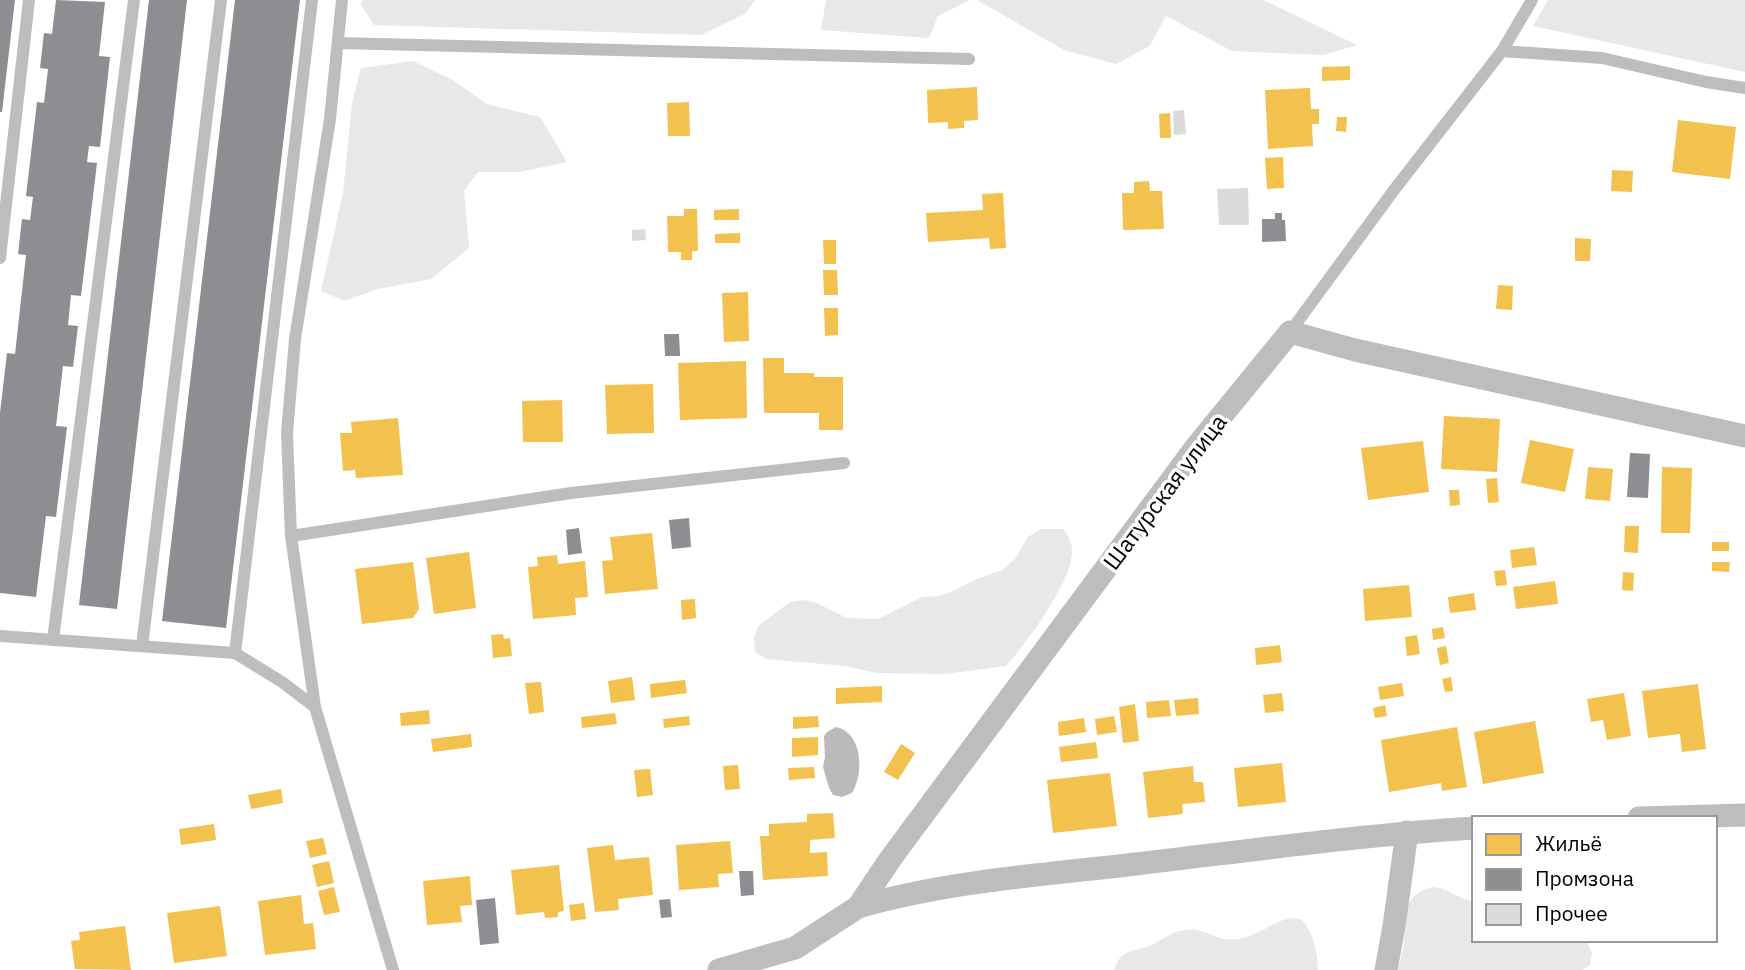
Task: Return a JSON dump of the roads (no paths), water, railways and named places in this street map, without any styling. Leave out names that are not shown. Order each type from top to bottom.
[{"type":"street","points":[[1290,332],[1745,436]]},
{"type":"street","name":"Шатурская улица","points":[[719,970],[795,948],[858,906],[1196,447],[1290,332]]},
{"type":"street","points":[[1710,816],[1745,815]]},
{"type":"street","points":[[858,906],[900,895],[1014,878],[1407,832],[1472,828]]},
{"type":"street","points":[[1386,970],[1407,832]]},
{"type":"lane","points":[[0,258],[29,0]]},
{"type":"lane","points":[[53,640],[134,0]]},
{"type":"lane","points":[[142,646],[220,0]]},
{"type":"lane","points":[[235,653],[312,0]]},
{"type":"lane","points":[[342,0],[330,119],[295,339],[287,433],[291,536],[315,707],[393,970]]},
{"type":"lane","points":[[1290,332],[1394,190],[1502,51],[1532,0]]},
{"type":"lane","points":[[338,43],[969,59]]},
{"type":"lane","points":[[1502,51],[1602,58],[1706,82],[1745,88]]},
{"type":"lane","points":[[291,536],[571,493],[844,463]]},
{"type":"lane","points":[[0,636],[235,653],[282,682],[315,707]]}]
